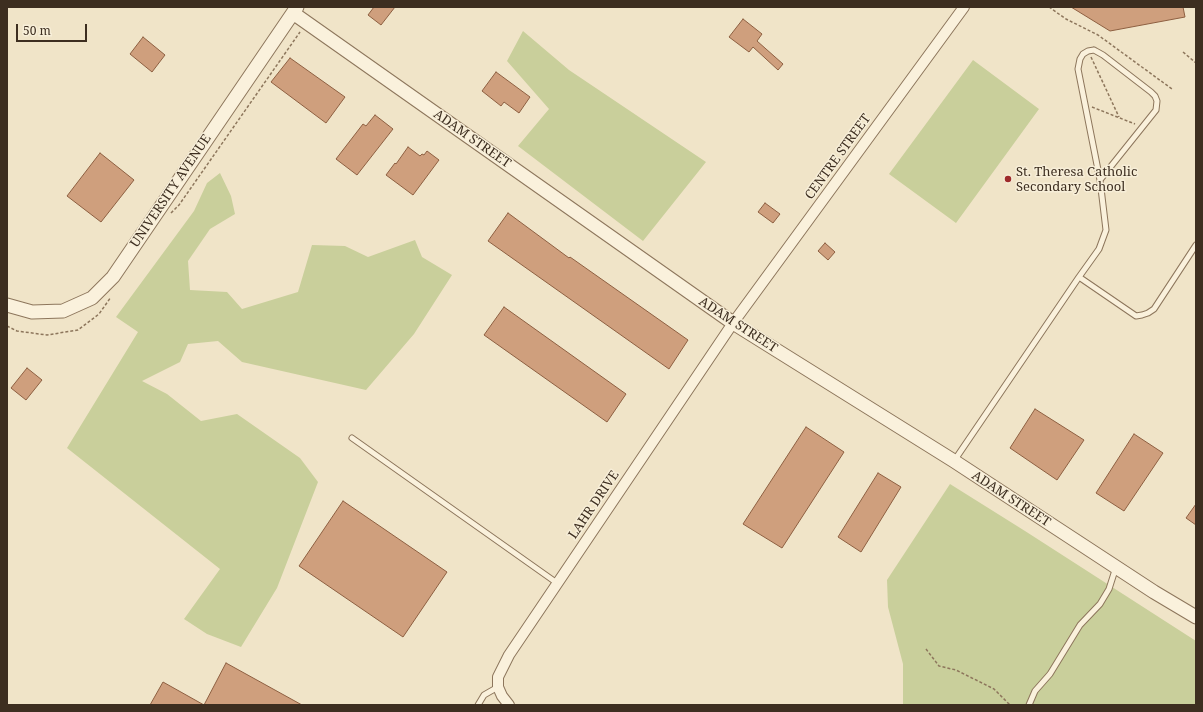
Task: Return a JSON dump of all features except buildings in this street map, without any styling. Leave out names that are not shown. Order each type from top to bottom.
[{"type":"street","name":"CENTRE STREET","points":[[733,323],[964,7]]},
{"type":"street","name":"ADAM STREET","points":[[295,10],[733,323],[954,461],[1116,567],[1196,617]]},
{"type":"street","name":"UNIVERSITY AVENUE","points":[[7,305],[32,312],[64,311],[92,298],[116,271],[295,10]]},
{"type":"street","name":"LAHR DRIVE","points":[[498,687],[498,677],[508,655],[733,323]]},
{"type":"street","points":[[498,687],[502,696],[510,705]]},
{"type":"lane","points":[[954,461],[1099,249],[1106,230],[1100,180],[1078,69],[1080,60],[1084,54],[1088,51],[1094,50],[1104,54],[1155,96],[1157,101],[1156,110],[1100,180]]},
{"type":"lane","points":[[1079,277],[1136,316],[1142,315],[1154,309],[1196,245]]},
{"type":"lane","points":[[352,438],[557,583]]},
{"type":"lane","points":[[1029,705],[1035,691],[1050,674],[1080,625],[1100,604],[1109,589],[1116,567]]},
{"type":"lane","points":[[478,705],[484,696],[498,687]]},
{"type":"path","points":[[1049,7],[1066,19],[1098,35],[1172,89]]},
{"type":"path","points":[[1088,51],[1118,117]]},
{"type":"path","points":[[1182,52],[1196,63]]},
{"type":"path","points":[[1085,104],[1142,127]]},
{"type":"path","points":[[926,649],[939,666],[956,670],[994,689],[1010,705]]},
{"type":"green space","points":[[523,31],[569,70],[706,162],[643,241],[518,146],[549,109],[507,61]]},
{"type":"green space","points":[[973,60],[1039,109],[956,223],[889,174]]},
{"type":"green space","points":[[220,173],[231,196],[235,214],[210,229],[188,261],[190,290],[227,292],[242,309],[298,292],[312,245],[345,246],[368,257],[415,240],[422,257],[452,275],[414,334],[366,390],[242,362],[218,341],[188,344],[180,362],[142,381],[167,394],[201,421],[237,414],[300,458],[318,482],[277,588],[241,647],[207,634],[184,619],[220,569],[67,448],[138,332],[116,317],[194,211],[207,183]]},
{"type":"green space","points":[[950,484],[1196,641],[1196,705],[903,705],[903,664],[888,607],[887,580]]},
{"type":"place","name":"St. Theresa Catholic Secondary School","points":[[1008,179]]}]
